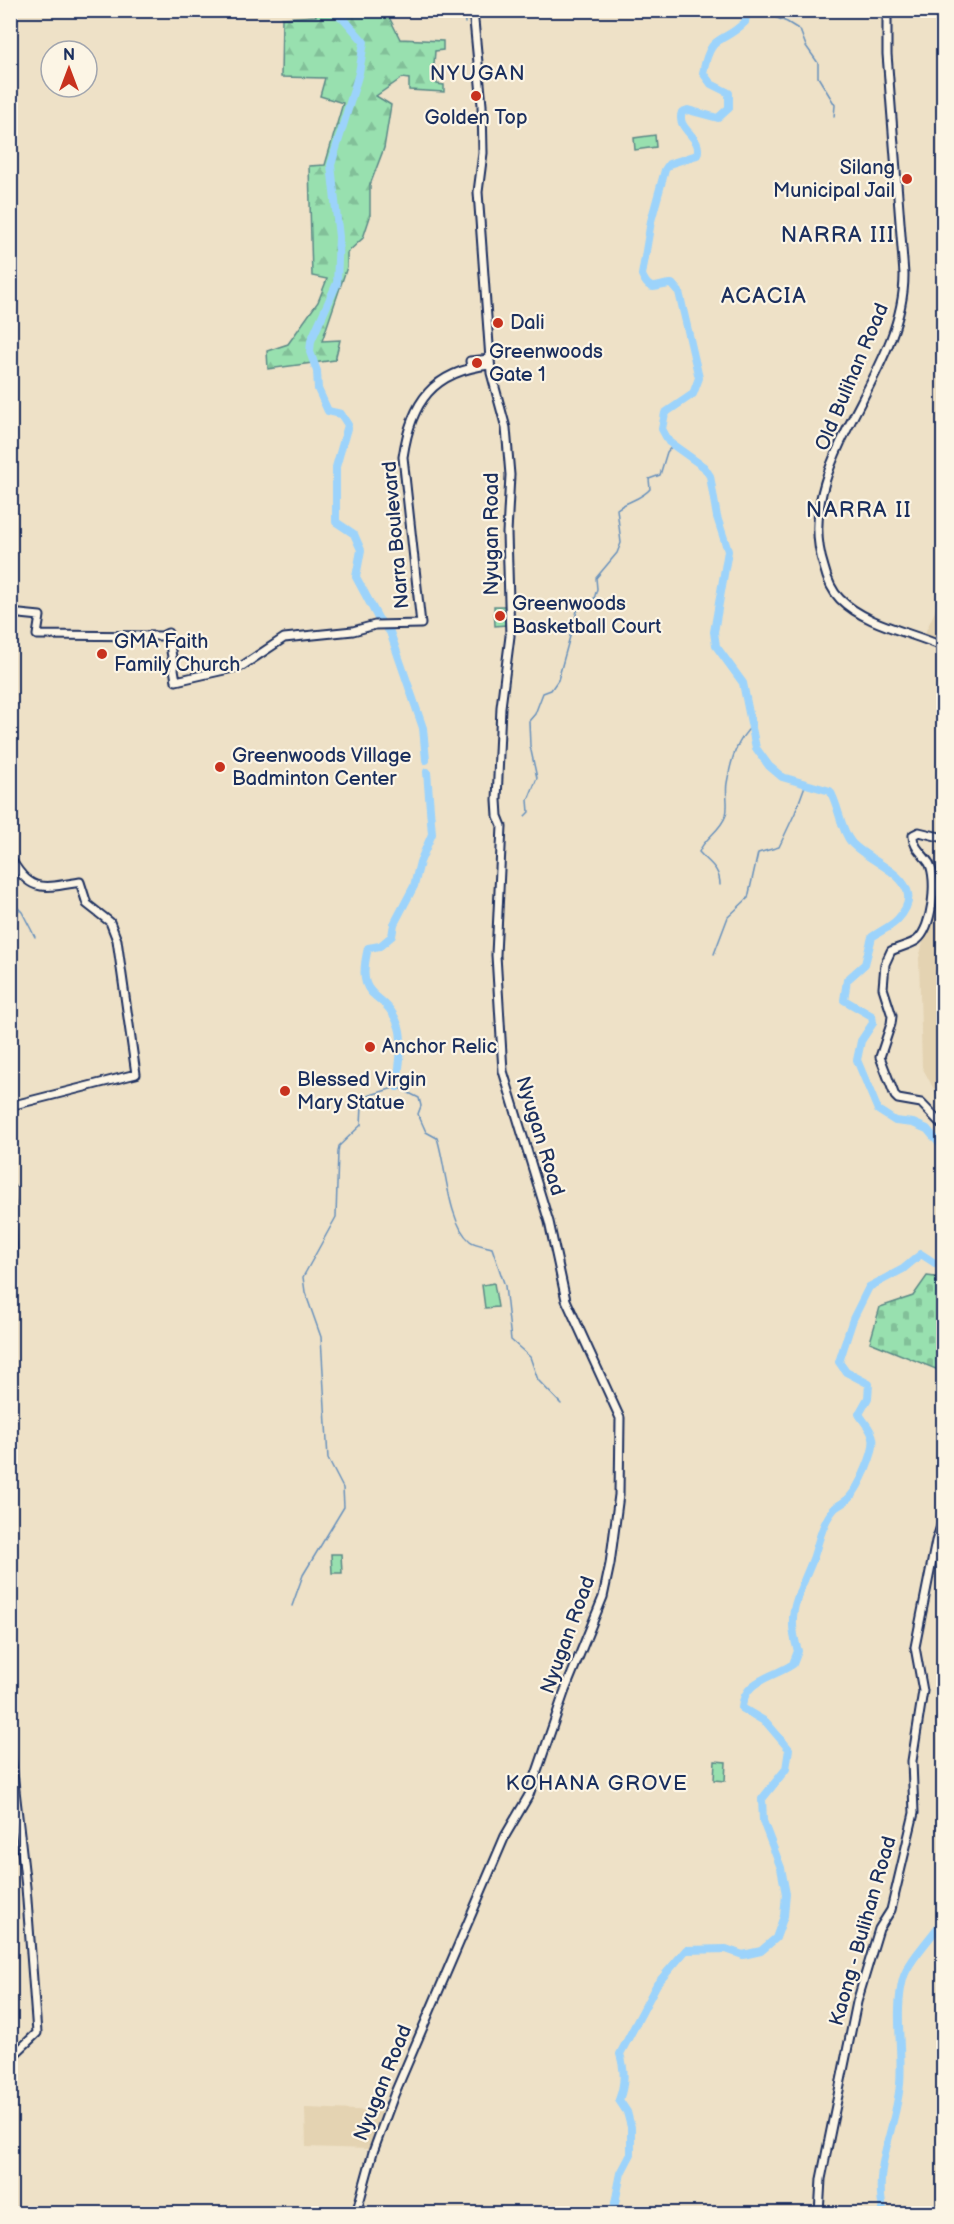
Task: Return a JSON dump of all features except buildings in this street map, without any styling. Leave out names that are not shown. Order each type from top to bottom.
[{"type":"street","name":"Nyugan Road","points":[[356,2214],[373,2152],[394,2095],[505,1836],[529,1795],[564,1693],[603,1597],[610,1564],[619,1495],[620,1418],[566,1300],[549,1222],[503,1071],[497,985],[502,826],[498,816],[497,800],[501,707],[510,636],[507,534],[510,475],[506,428],[490,362],[478,192],[483,153],[473,10]]},
{"type":"street","name":"Old Bulihan Road","points":[[887,10],[887,54],[904,274],[902,308],[884,356],[825,479],[817,519],[817,536],[828,579],[840,599],[867,617],[944,647]]},
{"type":"street","name":"Narra Boulevard","points":[[10,613],[40,616],[37,634],[165,638],[176,681],[242,666],[284,638],[374,626],[421,624],[404,466],[407,433],[416,409],[427,392],[454,373],[471,368],[470,361],[490,362]]},
{"type":"street","points":[[944,838],[919,832],[913,835],[915,844],[930,865],[934,885],[923,933],[917,940],[891,951],[885,964],[883,988],[892,1016],[880,1057],[895,1096],[898,1099],[921,1103],[944,1127]]},
{"type":"street","points":[[10,857],[24,879],[32,885],[42,887],[80,882],[87,904],[105,917],[115,930],[136,1074],[10,1106]]},
{"type":"street","points":[[10,1188],[13,1256],[10,1268]]},
{"type":"street","name":"Kaong - Bulihan Road","points":[[819,2214],[820,2179],[857,2002],[879,1929],[891,1910],[914,1813],[912,1761],[923,1691],[915,1647],[936,1541],[944,1518]]},
{"type":"street","points":[[10,1746],[26,1887],[37,2033],[17,2052],[10,2054]]},
{"type":"shaded area","points":[[943,594],[943,642],[924,635]]},
{"type":"shaded area","points":[[943,865],[943,1106],[922,1067],[919,958]]},
{"type":"shaded area","points":[[305,2108],[382,2111],[369,2149],[306,2147]]},
{"type":"green space","points":[[315,11],[386,11],[400,39],[443,41],[443,50],[435,51],[434,64],[437,84],[444,85],[444,92],[409,90],[409,79],[402,78],[376,96],[391,105],[384,148],[370,185],[370,217],[363,238],[347,253],[347,267],[322,341],[340,340],[335,360],[268,369],[267,351],[288,344],[318,302],[327,279],[312,276],[309,166],[325,165],[343,103],[320,96],[325,78],[281,77],[282,18],[316,16]]},
{"type":"green space","points":[[655,135],[656,147],[635,150],[634,138]]},
{"type":"green space","name":"Greenwoods Basketball Court","points":[[494,606],[505,606],[506,625],[495,626]]},
{"type":"green space","points":[[927,1276],[943,1278],[943,1372],[870,1342],[880,1307],[913,1296]]},
{"type":"green space","points":[[494,1283],[498,1307],[485,1308],[482,1285]]},
{"type":"green space","points":[[331,1554],[341,1554],[342,1573],[332,1573]]},
{"type":"green space","points":[[715,1761],[726,1762],[725,1781],[714,1780]]},
{"type":"waterway","points":[[330,10],[344,19],[364,42],[359,73],[331,165],[339,237],[337,283],[311,341],[310,352],[317,371],[318,389],[328,411],[341,414],[348,425],[336,467],[336,522],[354,534],[361,550],[356,577],[378,618],[390,632],[423,728],[426,760]]},
{"type":"waterway","points":[[464,10],[465,23]]},
{"type":"waterway","points":[[747,10],[745,22],[713,45],[703,73],[711,84],[729,93],[729,108],[718,118],[688,110],[682,112],[682,124],[697,143],[697,155],[669,164],[665,170],[651,221],[642,275],[652,287],[672,284],[679,292],[699,378],[693,394],[665,413],[662,429],[669,442],[704,467],[710,476],[717,517],[728,551],[714,632],[716,646],[743,683],[756,748],[769,766],[782,777],[830,791],[844,830],[851,842],[894,873],[908,893],[907,905],[898,919],[872,937],[865,964],[847,980],[844,1000],[872,1016],[873,1023],[861,1041],[857,1060],[878,1110],[895,1121],[913,1123],[927,1129],[944,1149]]},
{"type":"waterway","points":[[758,10],[800,30],[806,46],[818,63],[818,77],[835,105],[834,117]]},
{"type":"waterway","points":[[525,816],[529,812],[528,800],[537,778],[530,746],[529,721],[535,714],[543,693],[551,690],[558,680],[577,611],[594,599],[597,589],[596,578],[617,553],[621,543],[617,509],[650,489],[649,479],[660,475],[667,452],[673,445]]},
{"type":"waterway","points":[[720,885],[716,870],[699,852],[726,815],[727,787],[733,759],[742,737],[753,725]]},
{"type":"waterway","points":[[397,1087],[401,1049],[399,1027],[393,1014],[368,988],[365,966],[368,948],[380,946],[392,936],[394,924],[414,886],[420,862],[432,834],[427,772]]},
{"type":"waterway","points":[[714,954],[728,917],[748,898],[758,853],[779,847],[806,783]]},
{"type":"waterway","points":[[10,900],[22,912],[35,937]]},
{"type":"waterway","points":[[292,1606],[303,1575],[344,1507],[343,1488],[328,1459],[321,1337],[305,1292],[303,1277],[336,1217],[339,1146],[361,1125],[362,1106],[367,1096],[397,1087],[419,1098],[421,1106],[418,1114],[426,1132],[437,1138],[452,1208],[457,1221],[470,1241],[492,1248],[505,1286],[511,1340],[530,1357],[538,1380],[561,1404]]},
{"type":"waterway","points":[[617,2214],[614,2208],[621,2173],[631,2154],[631,2127],[627,2112],[619,2100],[624,2077],[620,2054],[657,1984],[686,1950],[726,1949],[743,1955],[761,1951],[776,1938],[784,1916],[786,1894],[781,1868],[763,1821],[762,1799],[786,1769],[789,1749],[766,1722],[742,1708],[744,1698],[754,1685],[793,1664],[798,1651],[793,1625],[795,1604],[821,1532],[835,1508],[854,1492],[872,1451],[872,1435],[859,1414],[868,1398],[869,1384],[846,1372],[839,1362],[853,1319],[869,1287],[903,1269],[921,1254],[944,1269]]},
{"type":"waterway","points":[[884,2214],[881,2180],[898,2101],[901,2071],[900,1992],[903,1979],[915,1957],[944,1919]]},
{"type":"place","name":"Golden Top","points":[[476,96]]},
{"type":"place","name":"Silang Municipal Jail","points":[[907,179]]},
{"type":"place","name":"Dali","points":[[498,323]]},
{"type":"place","name":"Greenwoods Gate 1","points":[[477,363]]},
{"type":"place","name":"Greenwoods Basketball Court","points":[[500,616]]},
{"type":"place","name":"GMA Faith Family Church","points":[[102,654]]},
{"type":"place","name":"Greenwoods Village Badminton Center","points":[[220,767]]},
{"type":"place","name":"Anchor Relic","points":[[370,1047]]},
{"type":"place","name":"Blessed Virgin Mary Statue","points":[[285,1091]]},
{"type":"district","name":"NYUGAN","points":[[478,73]]},
{"type":"district","name":"NARRA III","points":[[838,235]]},
{"type":"district","name":"ACACIA","points":[[764,296]]},
{"type":"district","name":"NARRA II","points":[[859,510]]},
{"type":"district","name":"KOHANA GROVE","points":[[597,1783]]}]
